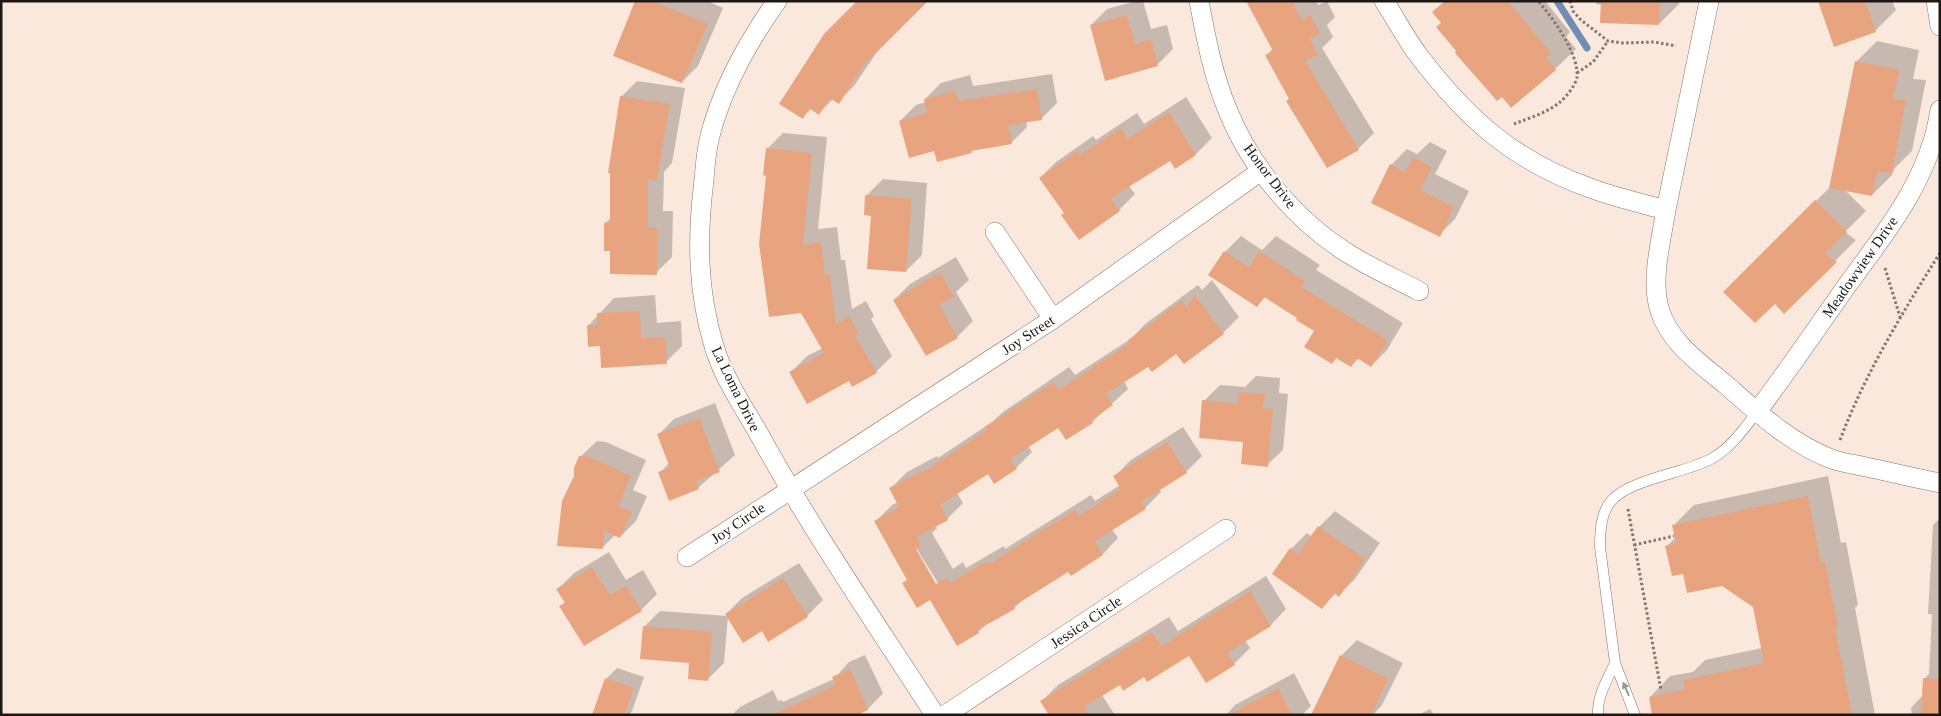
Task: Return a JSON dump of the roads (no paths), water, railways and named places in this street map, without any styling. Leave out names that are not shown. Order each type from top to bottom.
[{"type":"street","name":"La Loma Drive","points":[[777,1],[754,33],[735,70],[709,141],[700,209],[698,248],[700,280],[714,346],[729,380],[789,489],[935,715]]},
{"type":"street","name":"Honor Drive","points":[[1200,1],[1206,41],[1228,112],[1262,170],[1286,204],[1349,254],[1419,291]]},
{"type":"street","points":[[1384,1],[1418,54],[1461,107],[1490,133],[1526,159],[1558,175],[1589,188],[1666,210]]},
{"type":"street","points":[[1709,1],[1666,210],[1658,259],[1657,299],[1661,313],[1673,336],[1688,352],[1757,412],[1792,439],[1832,459],[1940,483]]},
{"type":"street","points":[[1936,1],[1940,26]]},
{"type":"street","name":"Meadowview Drive","points":[[1757,412],[1892,224],[1916,186],[1933,144],[1940,110]]},
{"type":"street","name":"Joy Street","points":[[789,489],[1053,319],[1262,170]]},
{"type":"street","points":[[995,232],[1053,319]]},
{"type":"street","name":"Joy Circle","points":[[687,557],[789,489]]},
{"type":"street","name":"Jessica Circle","points":[[945,715],[1226,528]]},
{"type":"lane","points":[[1636,715],[1615,663],[1600,547],[1600,532],[1605,513],[1612,500],[1625,490],[1713,458],[1734,442],[1757,412]]},
{"type":"lane","points":[[1598,715],[1601,692],[1615,663]]},
{"type":"waterway","points":[[1557,1],[1587,48]]}]
